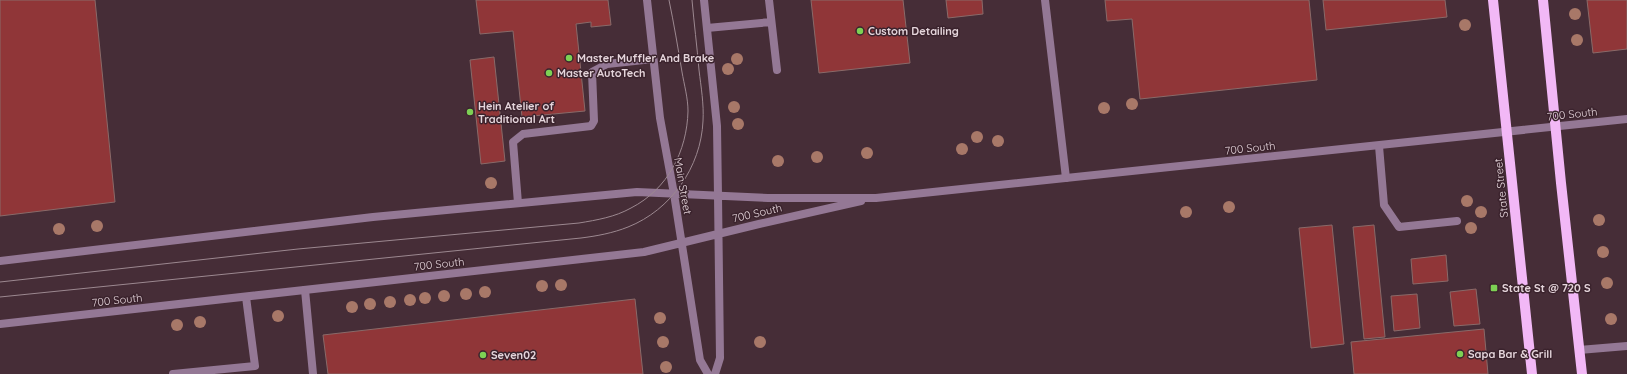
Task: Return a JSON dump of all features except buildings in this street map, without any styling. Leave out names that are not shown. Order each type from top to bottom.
[{"type":"main road","name":"State Street","points":[[1493,0],[1532,374]]},
{"type":"main road","points":[[1544,0],[1582,374]]},
{"type":"street","name":"Main Street","points":[[647,0],[660,118],[674,194],[700,360],[708,374]]},
{"type":"street","points":[[704,0],[717,126],[720,358],[715,374]]},
{"type":"street","points":[[768,0],[777,70]]},
{"type":"street","points":[[1045,0],[1066,178]]},
{"type":"street","points":[[707,28],[771,22]]},
{"type":"street","points":[[518,203],[513,142],[523,134],[591,126],[594,121],[592,72],[607,64],[653,59]]},
{"type":"street","name":"700 South","points":[[0,324],[644,252],[718,233],[876,198],[1627,119]]},
{"type":"street","points":[[1380,146],[1384,205],[1399,227],[1457,221]]},
{"type":"street","name":"700 South","points":[[0,261],[202,236],[637,192],[718,196],[876,198]]},
{"type":"street","points":[[305,290],[313,374]]},
{"type":"street","points":[[173,374],[232,371],[255,366],[246,297]]},
{"type":"street","points":[[1579,350],[1627,346]]},
{"type":"tram line","points":[[0,282],[298,249],[579,223],[619,214],[644,200],[665,180],[673,167],[684,140],[687,126],[687,101],[669,0]]},
{"type":"tram line","points":[[0,297],[581,238],[605,234],[628,227],[658,210],[681,185],[690,170],[701,138],[703,108],[692,0]]},
{"type":"place","name":"Custom Detailing","points":[[860,31]]},
{"type":"place","name":"Master Muffler And Brake","points":[[569,58]]},
{"type":"place","name":"Master AutoTech","points":[[549,73]]},
{"type":"place","name":"Hein Atelier of Traditional Art","points":[[470,112]]},
{"type":"place","name":"State St @ 720 S","points":[[1494,288]]},
{"type":"place","name":"Sapa Bar & Grill","points":[[1460,354]]},
{"type":"place","name":"Seven02","points":[[483,355]]}]
